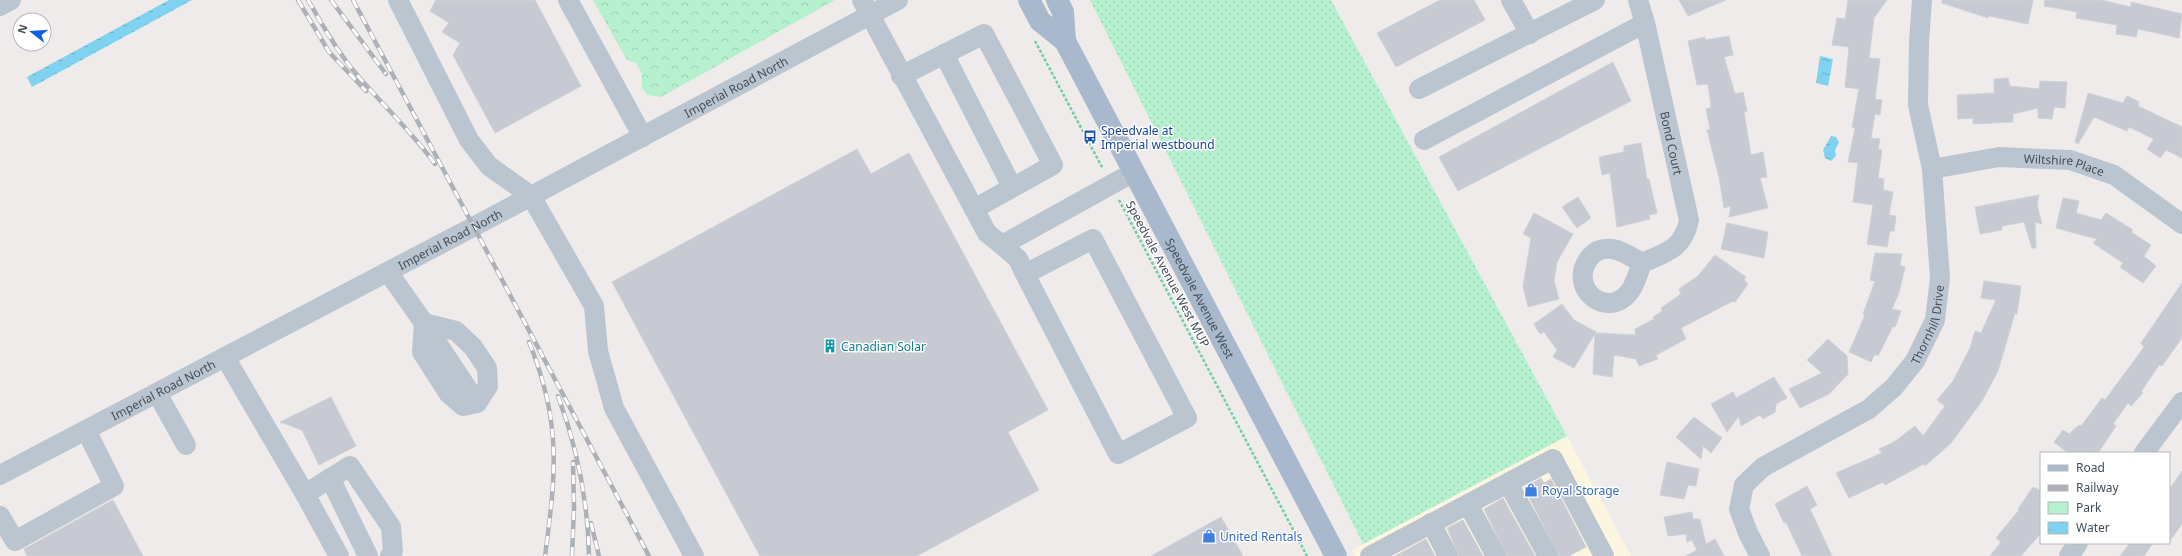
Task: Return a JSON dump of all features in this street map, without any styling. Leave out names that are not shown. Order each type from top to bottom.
[{"type":"main road","name":"Speedvale Avenue West","points":[[1029,0],[1040,21],[1065,41],[1336,556]]},
{"type":"main road","name":"Speedvale Avenue West","points":[[1057,0],[1063,12],[1065,41]]},
{"type":"street","points":[[0,6],[11,0]]},
{"type":"street","points":[[398,0],[469,140],[478,154],[489,166],[531,196],[594,306],[598,351],[614,408],[694,556]]},
{"type":"street","points":[[568,0],[642,137]]},
{"type":"street","name":"Imperial Road North","points":[[0,475],[642,137],[866,8],[898,0]]},
{"type":"street","points":[[1512,0],[1530,34]]},
{"type":"street","points":[[1419,89],[1595,0]]},
{"type":"street","name":"Bond Court","points":[[1638,0],[1646,23],[1689,220],[1683,238],[1680,242],[1670,251],[1642,263]]},
{"type":"street","name":"Thornhill Drive","points":[[1760,556],[1748,533],[1739,510],[1744,485],[1763,467],[1869,409],[1894,387],[1915,361],[1935,320],[1940,278],[1932,169],[1918,105],[1919,42],[1922,0]]},
{"type":"street","points":[[866,8],[987,233],[1018,260],[1025,274],[1118,454],[1187,418],[1093,239],[1025,274]]},
{"type":"street","points":[[1424,140],[1646,23]]},
{"type":"street","points":[[902,76],[984,34],[1053,165],[974,209]]},
{"type":"street","points":[[944,54],[1012,188]]},
{"type":"street","name":"Wiltshire Place","points":[[1932,169],[1999,157],[2070,160],[2114,175],[2182,224]]},
{"type":"street","points":[[1002,245],[1134,172]]},
{"type":"street","points":[[388,272],[424,323],[422,352],[449,394],[463,406],[477,403],[488,386],[486,368],[473,347],[456,331],[424,323]]},
{"type":"street","points":[[224,357],[305,494],[339,556]]},
{"type":"street","points":[[157,393],[186,445]]},
{"type":"street","points":[[2145,452],[2182,402]]},
{"type":"street","points":[[0,516],[15,540],[114,486],[86,430]]},
{"type":"street","points":[[1370,556],[1552,459],[1598,554]]},
{"type":"street","points":[[305,494],[350,466],[391,527],[393,551],[390,556]]},
{"type":"street","points":[[330,478],[368,556]]},
{"type":"street","points":[[1508,483],[1548,556]]},
{"type":"street","points":[[1468,504],[1496,556]]},
{"type":"street","points":[[1431,524],[1448,556]]},
{"type":"street","points":[[2069,556],[2077,544]]},
{"type":"path","name":"Speedvale Avenue West MUP","points":[[1031,34],[1307,556]]},
{"type":"shaded area","name":"Royal Storage","points":[[1567,436],[1631,556],[1356,556],[1352,550]]},
{"type":"green space","points":[[593,0],[835,0],[661,97],[648,95],[642,88],[642,74],[636,63],[627,60]]},
{"type":"green space","points":[[1090,0],[1331,0],[1567,436],[1363,544]]},
{"type":"water","points":[[169,0],[192,0],[32,87],[27,77]]},
{"type":"water","points":[[1820,56],[1833,59],[1828,86],[1816,83]]},
{"type":"water","points":[[1831,136],[1836,137],[1839,142],[1835,150],[1836,156],[1831,161],[1825,158],[1823,150]]},
{"type":"building","points":[[436,0],[535,0],[581,86],[495,133],[453,55],[460,43],[442,32],[449,23],[430,11]]},
{"type":"building","points":[[1440,0],[1474,0],[1485,20],[1396,67],[1377,33]]},
{"type":"building","points":[[1679,0],[1726,0],[1688,16]]},
{"type":"building","points":[[1848,0],[1887,0],[1874,18],[1869,58],[1880,59],[1875,99],[1882,100],[1880,115],[1875,114],[1871,138],[1880,139],[1878,149],[1882,150],[1878,178],[1884,179],[1883,190],[1893,192],[1889,215],[1896,216],[1894,231],[1890,231],[1887,247],[1867,244],[1873,205],[1853,202],[1858,163],[1848,162],[1855,128],[1852,127],[1859,89],[1845,87],[1849,47],[1832,45],[1837,18],[1845,19]]},
{"type":"building","points":[[1942,0],[2033,0],[2028,24],[1989,16],[1988,18],[1942,3]]},
{"type":"building","points":[[2045,0],[2101,0],[2131,7],[2131,2],[2182,14],[2179,38],[2138,29],[2136,37],[2116,34],[2117,25],[2076,18],[2077,12],[2044,6]]},
{"type":"building","points":[[1729,36],[1733,55],[1724,57],[1735,94],[1743,92],[1747,111],[1744,112],[1751,155],[1763,152],[1767,177],[1760,178],[1768,208],[1729,217],[1731,206],[1724,208],[1719,177],[1707,130],[1710,129],[1706,109],[1711,107],[1708,84],[1697,85],[1688,41],[1705,37],[1705,40]]},
{"type":"building","points":[[1613,62],[1631,101],[1458,191],[1439,157]]},
{"type":"building","points":[[2008,78],[2010,86],[2039,89],[2040,81],[2067,82],[2065,108],[2054,107],[2052,119],[2038,118],[2038,108],[2013,114],[2013,122],[1973,124],[1973,118],[1958,119],[1957,95],[1994,93],[1994,79]]},
{"type":"building","points":[[2088,93],[2123,103],[2127,96],[2139,102],[2138,106],[2182,127],[2182,158],[2166,150],[2160,158],[2147,149],[2154,139],[2129,127],[2127,131],[2094,117],[2078,144],[2075,142]]},
{"type":"building","points":[[1641,143],[1647,179],[1649,179],[1657,213],[1649,215],[1650,219],[1617,227],[1610,173],[1602,175],[1599,157],[1624,152],[1624,146]]},
{"type":"building","name":"Canadian Solar","points":[[857,149],[871,174],[909,153],[1048,410],[1008,432],[1039,490],[917,556],[760,556],[612,282]]},
{"type":"building","points":[[2039,195],[2037,205],[2042,224],[2035,222],[2036,248],[2032,248],[2024,222],[2002,226],[2002,230],[1980,234],[1975,207]]},
{"type":"building","points":[[1578,197],[1591,218],[1577,228],[1562,207]]},
{"type":"building","points":[[2063,198],[2079,201],[2076,213],[2101,220],[2106,213],[2133,230],[2131,232],[2151,245],[2144,256],[2156,266],[2143,283],[2120,267],[2123,263],[2093,243],[2097,239],[2056,228]]},
{"type":"building","points":[[1534,213],[1573,234],[1557,262],[1554,281],[1559,299],[1528,307],[1523,286],[1531,238],[1523,234]]},
{"type":"building","points":[[1727,223],[1768,232],[1764,258],[1721,249]]},
{"type":"building","points":[[1875,253],[1902,254],[1900,265],[1905,267],[1899,293],[1892,309],[1901,311],[1895,327],[1893,326],[1878,356],[1875,354],[1871,362],[1849,352],[1865,315],[1863,314],[1875,281],[1870,280]]},
{"type":"building","points":[[1715,255],[1746,277],[1744,280],[1748,284],[1735,302],[1733,301],[1681,328],[1686,339],[1656,355],[1658,359],[1639,366],[1636,359],[1614,355],[1612,377],[1593,374],[1595,333],[1636,335],[1635,329],[1654,319],[1653,317],[1662,311],[1661,308],[1681,294],[1679,289],[1698,276]]},
{"type":"building","points":[[1984,281],[2021,286],[2017,314],[2015,313],[1998,371],[1982,401],[1951,443],[1925,466],[1924,464],[1885,485],[1883,482],[1849,498],[1836,473],[1882,453],[1879,449],[1894,442],[1915,426],[1923,436],[1945,406],[1937,400],[1953,381],[1970,348],[1975,331],[1981,333],[1996,300],[1981,298]]},
{"type":"building","points":[[2182,283],[2182,338],[2162,366],[2159,365],[2141,392],[2143,393],[2131,406],[2128,403],[2113,424],[2116,426],[2099,452],[2067,452],[2054,442],[2063,430],[2069,434],[2079,425],[2081,426],[2102,398],[2105,400],[2144,347],[2141,343]]},
{"type":"building","points":[[1562,304],[1574,320],[1596,332],[1574,368],[1553,357],[1557,350],[1544,332],[1540,334],[1534,324]]},
{"type":"building","points":[[1828,339],[1847,356],[1848,374],[1829,394],[1800,408],[1789,389],[1822,373],[1807,360]]},
{"type":"building","points":[[1774,377],[1787,398],[1776,404],[1775,412],[1763,419],[1760,415],[1741,426],[1739,416],[1727,432],[1711,404],[1733,392],[1736,398]]},
{"type":"building","points":[[331,397],[356,446],[319,465],[302,430],[280,422]]},
{"type":"building","points":[[1694,417],[1722,438],[1711,453],[1703,446],[1701,459],[1676,437]]},
{"type":"building","points":[[1667,462],[1699,469],[1696,486],[1688,485],[1684,499],[1660,495]]},
{"type":"building","points":[[2182,471],[2182,524],[2170,541],[2170,489]]},
{"type":"building","points":[[1541,478],[1544,483],[1551,479],[1586,547],[1569,556],[1559,556],[1524,488]]},
{"type":"building","points":[[1807,486],[1817,505],[1810,509],[1832,556],[1802,556],[1786,522],[1784,523],[1775,504]]},
{"type":"building","points":[[2033,487],[2040,490],[2040,534],[2021,556],[1990,556],[2001,542],[1996,538],[2019,510],[2018,509]]},
{"type":"building","points":[[1503,498],[1535,556],[1507,556],[1484,509]]},
{"type":"building","points":[[113,500],[143,556],[27,556],[24,549]]},
{"type":"building","points":[[1692,512],[1693,519],[1700,519],[1706,544],[1715,539],[1724,556],[1686,556],[1697,550],[1692,540],[1687,542],[1686,534],[1668,536],[1664,517]]},
{"type":"building","name":"United Rentals","points":[[1221,517],[1243,556],[1151,556]]},
{"type":"building","points":[[1463,520],[1483,556],[1459,556],[1447,528]]},
{"type":"building","points":[[1426,539],[1435,556],[1395,556]]},
{"type":"building","points":[[2129,544],[2152,544],[2144,556],[2120,556]]},
{"type":"railway","points":[[298,0],[329,52],[366,91]]},
{"type":"railway","points":[[308,0],[332,41],[349,65],[435,164]]},
{"type":"railway","points":[[331,0],[386,74]]},
{"type":"railway","points":[[353,0],[649,556]]},
{"type":"railway","points":[[529,342],[540,371],[547,398],[554,448],[552,499],[545,556]]},
{"type":"railway","points":[[558,396],[571,435],[580,474],[584,495],[589,556]]},
{"type":"railway","points":[[572,556],[574,508],[573,462]]},
{"type":"railway","points":[[591,523],[599,556]]},
{"type":"place","name":"Speedvale at Imperial westbound","points":[[1090,137]]},
{"type":"place","name":"Canadian Solar","points":[[830,346]]},
{"type":"place","name":"Royal Storage","points":[[1531,490]]},
{"type":"place","name":"United Rentals","points":[[1209,536]]}]
